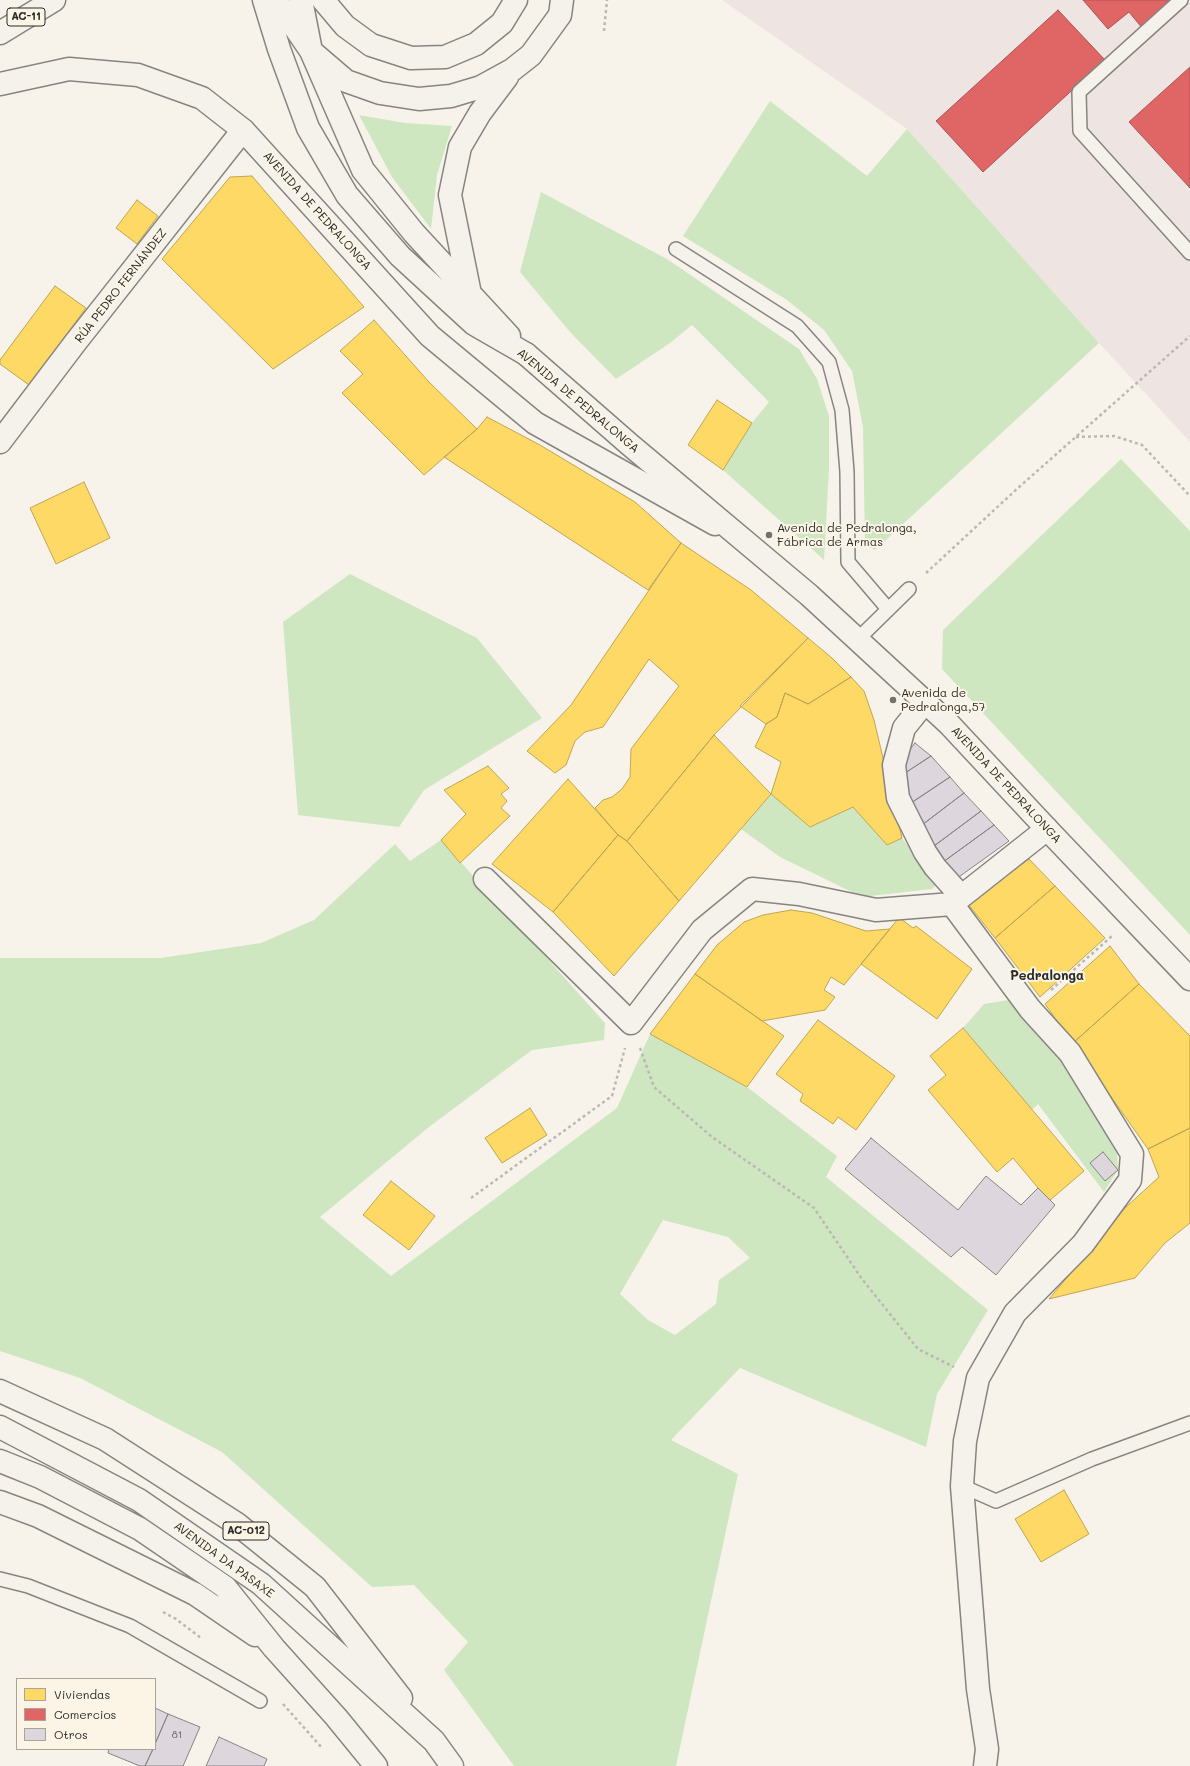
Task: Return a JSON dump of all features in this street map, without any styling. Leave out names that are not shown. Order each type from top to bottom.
[{"type":"main road","name":"AC-11","points":[[0,33],[53,0]]},
{"type":"main road","name":"AVENIDA DE PEDRALONGA","points":[[264,0],[279,49],[308,128],[347,195],[400,256],[474,324],[526,354],[629,444],[809,595],[949,724],[1190,979]]},
{"type":"main road","points":[[276,0],[311,51],[363,170],[414,234],[526,354]]},
{"type":"main road","points":[[301,0],[311,51],[346,81],[380,93],[419,99],[451,96],[473,90],[512,70],[530,55],[560,15],[562,0]]},
{"type":"main road","points":[[323,0],[346,26],[371,45],[411,58],[445,57],[476,44],[502,23],[516,0]]},
{"type":"main road","name":"AVENIDA DE PEDRALONGA","points":[[0,84],[69,69],[138,75],[202,98],[243,130],[430,336],[535,422],[741,538]]},
{"type":"main road","points":[[471,296],[450,195],[460,147],[480,113],[512,70]]},
{"type":"main road","name":"RÚA PEDRO FERNÁNDEZ","points":[[0,442],[75,343],[243,130]]},
{"type":"main road","points":[[925,702],[904,728],[894,766],[898,798],[925,852],[956,900],[1030,1009],[1070,1053],[1132,1154],[1130,1180],[1083,1244],[1015,1312],[978,1378],[965,1441],[962,1486],[978,1689],[987,1749],[985,1766]]},
{"type":"main road","points":[[485,879],[631,1024],[702,930],[752,889],[800,894],[876,910],[956,900],[1047,829]]},
{"type":"main road","name":"AC-012","points":[[0,1391],[105,1439],[237,1524],[309,1582],[320,1593],[434,1741]]},
{"type":"main road","name":"AVENIDA DA PASAXE","points":[[0,1427],[139,1500],[261,1584],[434,1741],[452,1766]]},
{"type":"main road","name":"AVENIDA DA PASAXE","points":[[0,1461],[40,1477],[140,1529],[225,1587],[274,1648],[336,1717],[376,1766]]},
{"type":"main road","points":[[0,1502],[38,1516],[195,1594],[274,1648]]},
{"type":"lane","points":[[1181,0],[1079,92],[1080,131],[1190,253]]},
{"type":"lane","points":[[676,248],[797,326],[828,362],[842,410],[847,472],[848,562],[888,609]]},
{"type":"lane","points":[[857,640],[909,589]]},
{"type":"lane","points":[[962,1486],[996,1501],[1092,1459],[1190,1423]]},
{"type":"lane","points":[[0,1579],[28,1586],[130,1626],[260,1701]]},
{"type":"path","points":[[604,31],[606,0]]},
{"type":"path","points":[[909,589],[1075,437],[1190,336]]},
{"type":"path","points":[[1075,437],[1114,436],[1142,446],[1190,496]]},
{"type":"path","points":[[1030,1009],[1132,918]]},
{"type":"path","points":[[471,1198],[612,1096],[631,1024]]},
{"type":"path","points":[[631,1024],[654,1087],[712,1137],[814,1208],[862,1279],[918,1349],[978,1378]]},
{"type":"shaded area","points":[[722,0],[1190,0],[1190,442],[907,129]]},
{"type":"green space","points":[[770,101],[867,176],[907,129],[1099,343],[875,550],[865,545],[863,427],[852,371],[824,330],[787,300],[683,236]]},
{"type":"green space","points":[[359,115],[405,123],[452,126],[437,175],[431,229],[392,177]]},
{"type":"green space","points":[[541,192],[667,259],[799,349],[817,379],[829,416],[829,469],[824,560],[723,470],[752,423],[769,402],[692,325],[670,343],[616,379],[570,332],[520,272]]},
{"type":"green space","points":[[1121,459],[1190,531],[1190,935],[942,669],[943,630]]},
{"type":"green space","points":[[350,574],[477,638],[542,718],[424,790],[399,827],[298,815],[283,622]]},
{"type":"green space","points":[[771,794],[810,827],[853,807],[887,845],[902,838],[937,884],[932,889],[862,897],[780,857],[741,829]]},
{"type":"green space","points":[[441,840],[605,1023],[604,1040],[532,1050],[429,1127],[320,1217],[391,1276],[617,1108],[650,1034],[747,1087],[837,1156],[826,1177],[988,1310],[937,1394],[926,1447],[740,1368],[671,1440],[738,1474],[676,1766],[514,1766],[444,1670],[468,1642],[414,1585],[372,1587],[222,1452],[80,1378],[0,1351],[0,958],[161,958],[261,943],[314,920],[395,844],[410,861]],"holes":[[[663,1220],[728,1237],[750,1258],[719,1280],[716,1304],[675,1335],[648,1320],[620,1294]]]},
{"type":"green space","points":[[1015,999],[1072,1073],[1094,1106],[1117,1152],[1118,1170],[1104,1192],[1038,1104],[1032,1110],[963,1028],[984,1004]]},
{"type":"building: Viviendas","points":[[252,176],[364,307],[273,369],[162,259],[230,177]]},
{"type":"building: Viviendas","points":[[137,200],[158,216],[137,244],[116,228]]},
{"type":"building: Viviendas","points":[[55,286],[86,308],[29,385],[0,364],[0,360]]},
{"type":"building: Viviendas","points":[[374,320],[429,382],[477,429],[424,475],[342,393],[363,374],[340,351]]},
{"type":"building: Viviendas","points":[[717,400],[752,423],[723,470],[688,445]]},
{"type":"building: Viviendas","points":[[487,417],[540,445],[635,502],[681,543],[648,590],[444,457],[477,429]]},
{"type":"building: Viviendas","points":[[84,482],[110,538],[56,564],[30,508]]},
{"type":"building: Viviendas","points":[[681,543],[751,590],[808,638],[714,735],[627,841],[618,835],[595,808],[603,800],[612,797],[622,789],[630,777],[631,749],[679,686],[649,659],[603,727],[585,732],[575,741],[566,765],[555,773],[527,751],[571,705]]},
{"type":"building: Viviendas","points":[[808,638],[832,658],[851,677],[808,704],[785,693],[777,717],[766,724],[740,706]]},
{"type":"building: Viviendas","points":[[851,677],[864,691],[874,720],[902,838],[887,845],[853,807],[810,827],[771,794],[781,762],[755,747],[766,724],[777,717],[785,693],[808,704]]},
{"type":"building: Viviendas","points":[[714,735],[771,794],[679,901],[627,841]]},
{"type":"building: Viviendas","points":[[488,766],[509,788],[501,794],[507,801],[501,808],[510,816],[460,863],[441,840],[466,814],[444,790]]},
{"type":"building: Viviendas","points":[[568,779],[618,835],[553,912],[492,864]]},
{"type":"building: Viviendas","points":[[618,835],[627,841],[679,901],[614,976],[553,912]]},
{"type":"building: Viviendas","points":[[1029,859],[1055,886],[995,938],[968,904]]},
{"type":"building: Viviendas","points":[[1055,886],[1105,938],[1040,997],[995,938]]},
{"type":"building: Viviendas","points":[[791,910],[812,913],[866,931],[890,929],[844,985],[831,977],[824,990],[835,997],[825,1010],[762,1021],[695,974],[717,945],[744,922],[763,915]]},
{"type":"building: Viviendas","points":[[901,919],[913,928],[916,926],[972,969],[937,1019],[861,964],[897,920]]},
{"type":"building: Viviendas","points":[[1110,946],[1139,984],[1073,1043],[1045,1004]]},
{"type":"building: Viviendas","points":[[695,974],[784,1036],[747,1087],[650,1034]]},
{"type":"building: Viviendas","points":[[1139,984],[1190,1036],[1190,1128],[1148,1149],[1073,1043]]},
{"type":"building: Viviendas","points":[[818,1020],[895,1076],[856,1130],[838,1117],[833,1124],[800,1101],[803,1094],[776,1074]]},
{"type":"building: Viviendas","points":[[963,1028],[1084,1171],[1049,1201],[1013,1158],[997,1172],[928,1090],[946,1075],[930,1056]]},
{"type":"building: Viviendas","points":[[530,1108],[547,1135],[502,1163],[485,1138]]},
{"type":"building: Viviendas","points":[[1190,1128],[1190,1223],[1165,1243],[1135,1278],[1049,1299],[1126,1207],[1159,1177],[1148,1149]]},
{"type":"building: Viviendas","points":[[391,1181],[435,1216],[409,1250],[363,1215]]},
{"type":"building: Viviendas","points":[[1064,1490],[1089,1534],[1041,1562],[1015,1519]]},
{"type":"building: Comercios","points":[[1083,0],[1178,0],[1143,29],[1129,12],[1108,29]]},
{"type":"building: Comercios","points":[[1058,10],[1105,60],[983,172],[936,121]]},
{"type":"building: Comercios","points":[[1190,67],[1190,188],[1129,122]]},
{"type":"building: Otros","points":[[915,743],[931,756],[902,775],[905,756]]},
{"type":"building: Otros","points":[[931,756],[950,777],[905,807],[902,775]]},
{"type":"building: Otros","points":[[950,777],[964,793],[918,828],[905,807]]},
{"type":"building: Otros","points":[[964,793],[981,811],[930,849],[918,828]]},
{"type":"building: Otros","points":[[981,811],[994,825],[943,862],[930,849]]},
{"type":"building: Otros","points":[[994,825],[1009,841],[956,879],[943,862]]},
{"type":"building: Otros","points":[[871,1138],[958,1210],[986,1176],[1021,1205],[1038,1188],[1055,1205],[996,1275],[962,1247],[951,1257],[845,1169]]},
{"type":"building: Otros","points":[[1103,1152],[1118,1170],[1105,1181],[1090,1163]]},
{"type":"building: Otros","points":[[156,1708],[168,1714],[156,1742]]},
{"type":"building: Otros","points":[[168,1714],[200,1727],[183,1766],[145,1766],[153,1750],[156,1750],[156,1742]]},
{"type":"building: Otros","points":[[219,1737],[267,1759],[264,1766],[206,1766]]},
{"type":"building: Otros","points":[[109,1750],[153,1750],[145,1766],[140,1766],[108,1753]]},
{"type":"place","name":"Avenida de Pedralonga, Fábrica de Armas","points":[[769,535]]},
{"type":"place","name":"Avenida de Pedralonga,57","points":[[893,700]]},
{"type":"district","name":"Pedralonga","points":[[1047,976]]}]
